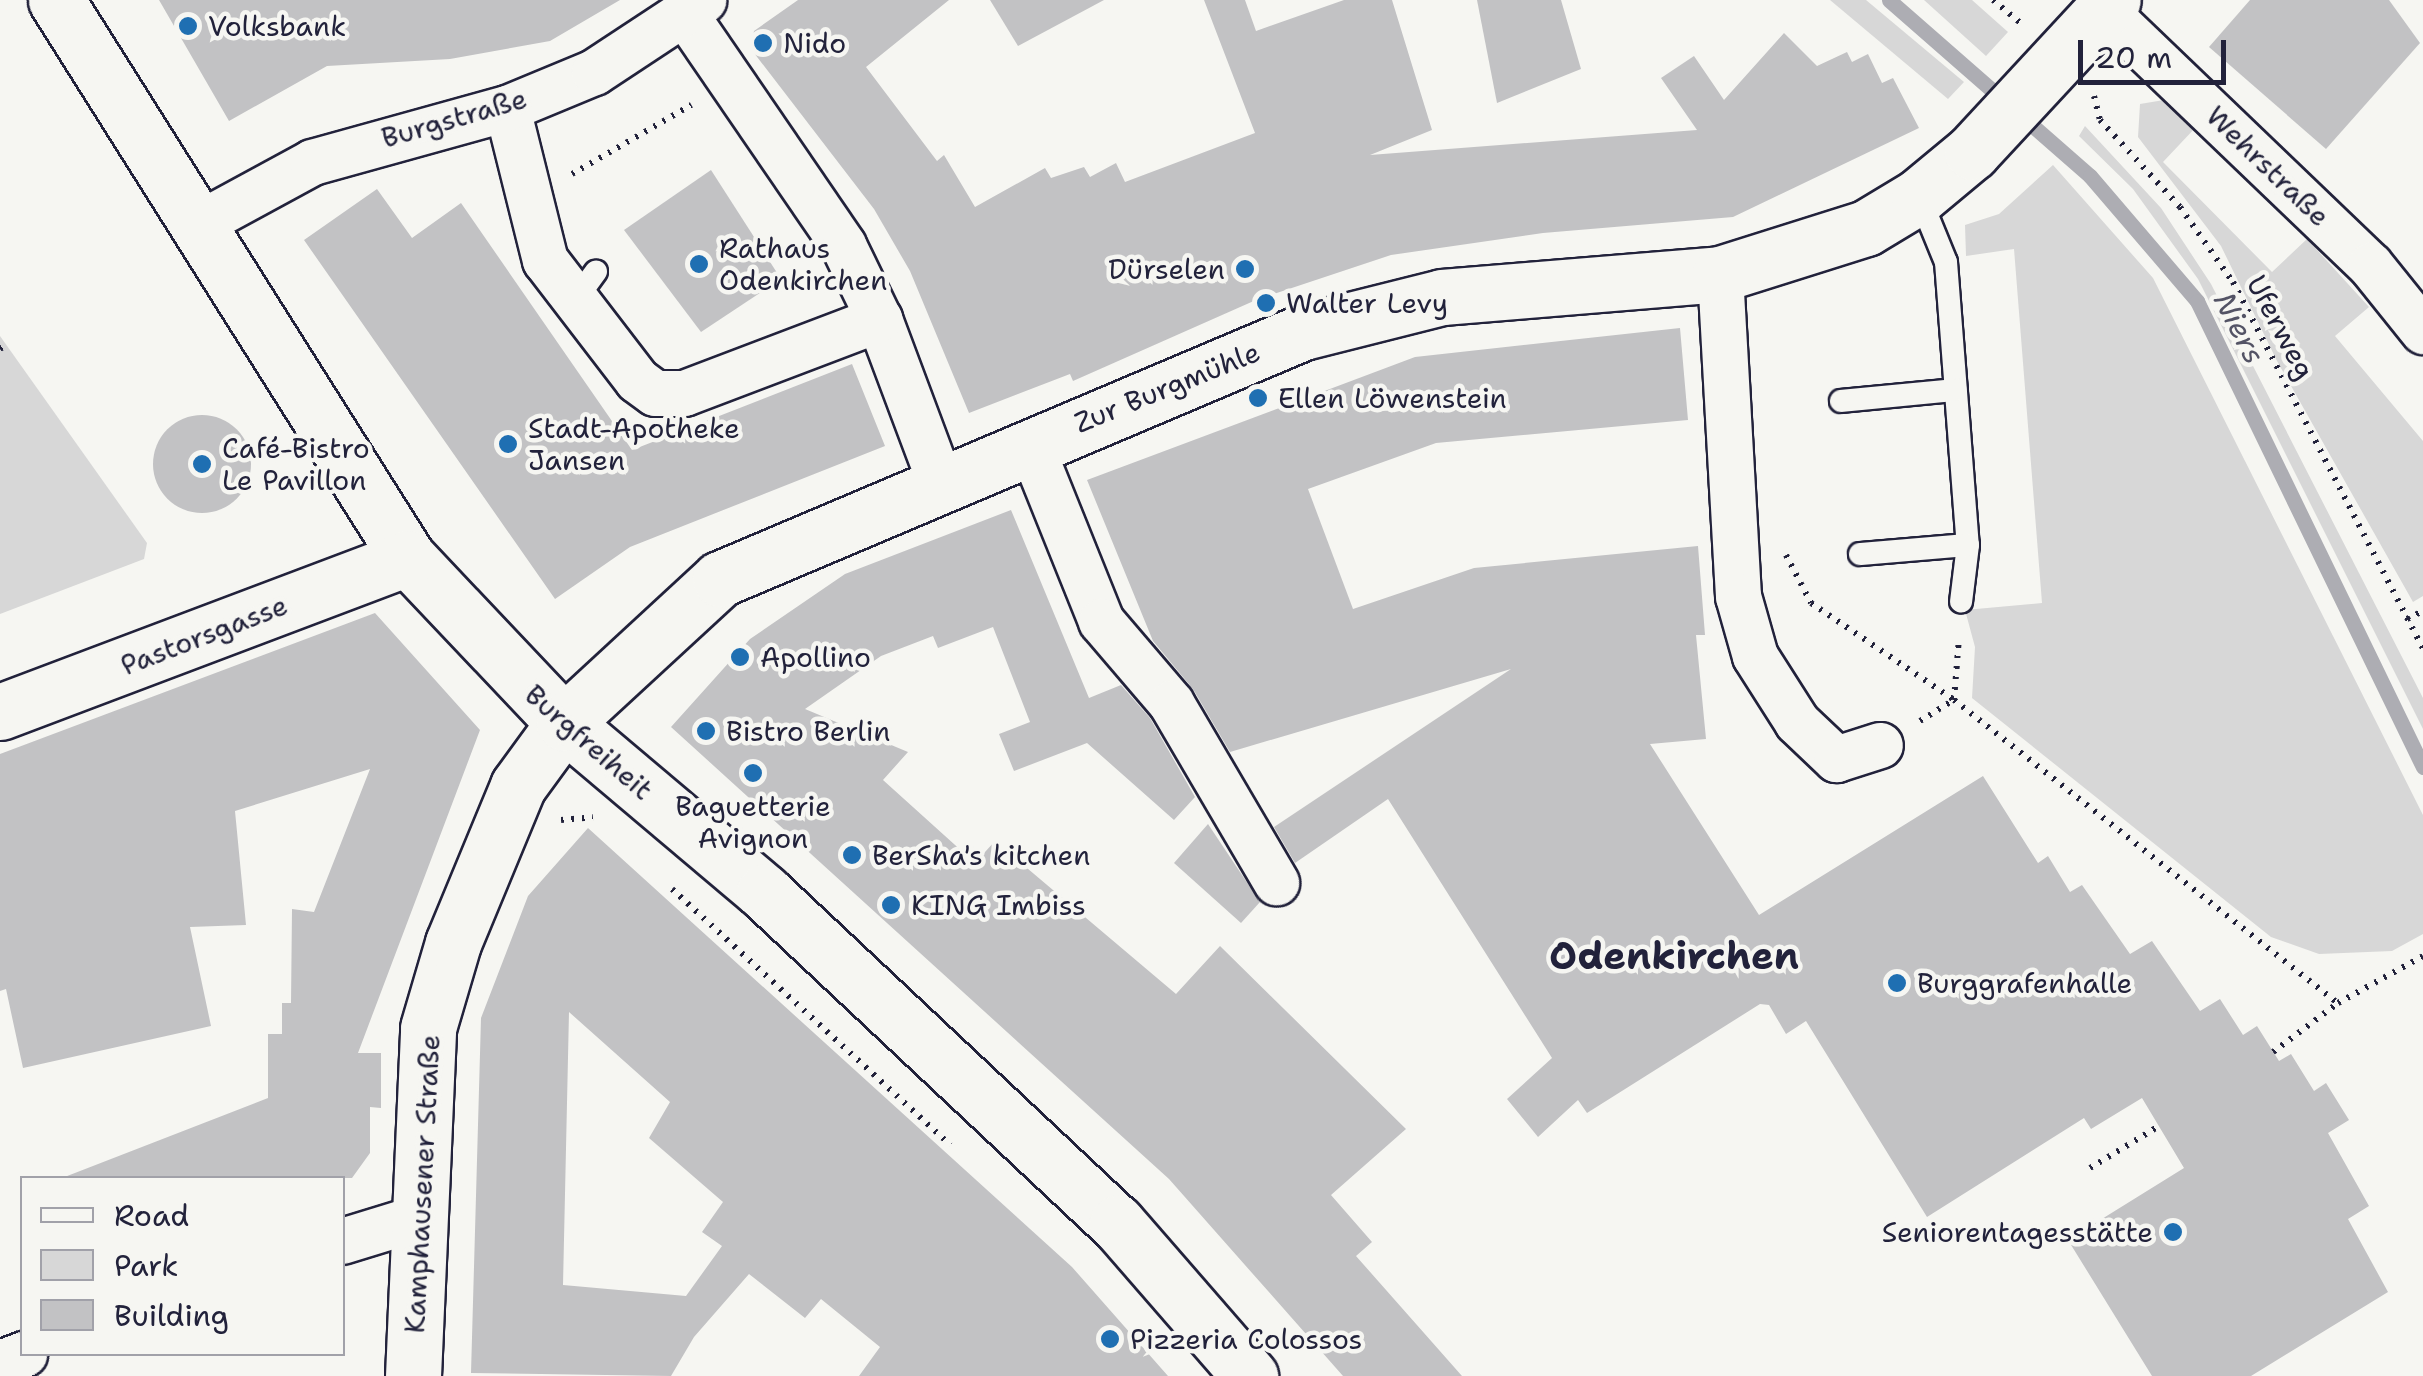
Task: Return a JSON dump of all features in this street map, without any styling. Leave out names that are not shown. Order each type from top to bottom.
[{"type":"main road","name":"Burgfreiheit","points":[[56,0],[408,558],[564,723],[764,892],[1117,1223],[1250,1376]]},
{"type":"main road","name":"Zur Burgmühle","points":[[564,723],[720,579],[940,482],[1303,332],[1371,311],[1442,297],[1720,274],[1836,240],[1920,196],[1997,128],[2108,5]]},
{"type":"main road","name":"Pastorsgasse","points":[[0,712],[408,558]]},
{"type":"main road","name":"Kamphausener Straße","points":[[413,1376],[428,1028],[454,943],[518,786],[564,723]]},
{"type":"street","name":"Wehrstraße","points":[[2108,5],[2345,240],[2423,331]]},
{"type":"street","name":"Burgstraße","points":[[198,224],[312,162],[507,108],[594,72],[694,7]]},
{"type":"street","points":[[694,7],[731,82],[843,245],[879,320],[940,482]]},
{"type":"street","points":[[507,108],[544,260],[586,285],[638,380],[656,393],[684,393],[879,320]]},
{"type":"street","points":[[1720,274],[1738,596],[1755,656],[1796,722],[1836,759],[1880,745]]},
{"type":"street","points":[[1030,444],[1101,621],[1171,702],[1276,882]]},
{"type":"street","points":[[345,1240],[420,1217]]},
{"type":"lane","points":[[1920,196],[1946,262],[1968,545],[1961,602]]},
{"type":"lane","points":[[1841,402],[1955,390]]},
{"type":"lane","points":[[1860,554],[1968,545]]},
{"type":"path","name":"Uferweg","points":[[2049,70],[2089,78],[2100,120],[2180,207],[2233,282],[2423,650]]},
{"type":"path","points":[[528,200],[731,82]]},
{"type":"path","points":[[1783,550],[1811,603],[1954,700],[2338,1004]]},
{"type":"path","points":[[1954,700],[1961,602]]},
{"type":"path","points":[[2408,619],[2423,610]]},
{"type":"path","points":[[1880,745],[1954,700]]},
{"type":"path","points":[[518,786],[562,821],[594,817],[608,830]]},
{"type":"path","points":[[665,882],[963,1156]]},
{"type":"path","points":[[2274,1052],[2338,1004],[2423,956]]},
{"type":"path","points":[[2090,1168],[2158,1126]]},
{"type":"green space","points":[[1830,0],[1866,0],[1964,82],[1948,99]]},
{"type":"green space","points":[[1924,0],[1972,0],[2008,32],[1986,56]]},
{"type":"green space","points":[[2164,100],[2196,127],[2163,162],[2272,272],[2307,239],[2369,307],[2335,336],[2423,441],[2423,596],[2413,602],[2277,361],[2221,246],[2138,137],[2140,104]]},
{"type":"green space","points":[[2085,126],[2161,208],[2211,284],[2423,698],[2423,729],[2198,279],[2133,189],[2079,136]]},
{"type":"green space","points":[[2053,165],[2153,278],[2423,815],[2423,934],[2392,951],[2319,954],[2271,937],[1972,698],[1975,647],[1965,610],[2042,603],[2014,249],[1966,256],[1965,225],[1999,214]]},
{"type":"green space","points":[[0,336],[147,543],[144,559],[0,614]]},
{"type":"building","points":[[159,0],[620,0],[550,41],[450,59],[327,66],[229,121]]},
{"type":"building","points":[[798,0],[949,0],[866,67],[937,161],[944,155],[975,207],[1045,168],[1051,178],[1084,167],[1090,177],[1116,163],[1125,182],[1255,133],[1204,0],[1245,0],[1256,31],[1344,0],[1392,0],[1432,130],[1370,155],[1697,130],[1661,78],[1694,56],[1724,100],[1784,33],[1817,66],[1847,52],[1852,62],[1868,54],[1882,83],[1893,78],[1919,128],[1733,217],[1543,233],[1391,255],[1256,300],[1073,381],[1070,374],[969,413],[910,271],[874,209],[751,49],[754,31]]},
{"type":"building","points":[[990,0],[1104,0],[1018,46]]},
{"type":"building","points":[[1477,0],[1561,0],[1581,69],[1497,103]]},
{"type":"building","points":[[2250,0],[2389,0],[2420,43],[2326,149],[2209,47]]},
{"type":"building","points":[[711,170],[781,279],[701,332],[624,230]]},
{"type":"building","points":[[377,189],[412,238],[461,203],[632,450],[852,364],[885,446],[630,547],[555,599],[304,240]]},
{"type":"building","points":[[1680,328],[1688,420],[1436,443],[1308,489],[1353,609],[1474,568],[1698,546],[1705,635],[1696,635],[1706,739],[1650,744],[1759,915],[1983,776],[2038,863],[2048,856],[2070,892],[2082,885],[2130,954],[2152,941],[2200,1011],[2220,999],[2243,1035],[2257,1026],[2279,1061],[2291,1054],[2314,1091],[2326,1083],[2349,1120],[2328,1133],[2369,1206],[2348,1219],[2388,1292],[2251,1376],[2152,1376],[2068,1240],[2184,1168],[2142,1098],[2091,1129],[2084,1118],[1927,1217],[1806,1021],[1786,1034],[1769,1005],[1760,1004],[1587,1113],[1578,1100],[1538,1137],[1507,1099],[1552,1058],[1388,799],[1295,863],[1274,827],[1511,669],[1230,752],[1193,689],[1153,641],[1087,480],[1415,357]]},
{"type":"building","name":"Café-Bistro Le Pavillon","points":[[202,415],[221,419],[236,430],[247,445],[251,464],[247,483],[236,498],[221,509],[202,513],[183,509],[168,498],[157,483],[153,464],[157,445],[168,430],[183,419]]},
{"type":"building","points":[[1011,510],[1089,698],[1121,685],[1150,718],[1195,797],[1174,820],[1087,743],[1014,771],[999,734],[1030,722],[993,627],[938,648],[933,636],[881,656],[805,709],[908,752],[883,780],[975,863],[995,841],[1176,994],[1220,946],[1406,1129],[1331,1195],[1372,1242],[1356,1256],[1462,1376],[1343,1376],[1169,1179],[671,727],[750,639],[845,574]]},
{"type":"building","points":[[375,613],[480,730],[358,1053],[381,1053],[381,1108],[370,1107],[370,1153],[352,1178],[67,1176],[268,1098],[268,1034],[282,1034],[282,1003],[291,1003],[292,909],[314,912],[370,769],[235,811],[246,925],[190,927],[211,1026],[23,1068],[6,989],[0,991],[0,754]]},
{"type":"building","points":[[1208,824],[1260,902],[1241,923],[1174,863]]},
{"type":"building","points":[[588,828],[1072,1267],[1168,1376],[859,1376],[880,1347],[821,1299],[805,1318],[749,1274],[694,1337],[671,1376],[471,1373],[481,1018],[528,896]],"holes":[[[569,1012],[670,1102],[649,1138],[723,1202],[702,1232],[722,1246],[686,1296],[563,1285]]]},
{"type":"waterway","name":"Niers","points":[[1889,0],[2090,176],[2197,301],[2423,767]]},
{"type":"place","name":"Volksbank","points":[[188,26]]},
{"type":"place","name":"Nido","points":[[763,43]]},
{"type":"place","name":"Rathaus Odenkirchen","points":[[699,264]]},
{"type":"place","name":"Dürselen","points":[[1245,269]]},
{"type":"place","name":"Walter Levy","points":[[1266,303]]},
{"type":"place","name":"Ellen Löwenstein","points":[[1258,398]]},
{"type":"place","name":"Stadt-Apotheke Jansen","points":[[508,444]]},
{"type":"place","name":"Café-Bistro Le Pavillon","points":[[202,464]]},
{"type":"place","name":"Apollino","points":[[740,657]]},
{"type":"place","name":"Bistro Berlin","points":[[706,731]]},
{"type":"place","name":"Baguetterie Avignon","points":[[753,773]]},
{"type":"place","name":"BerSha's kitchen","points":[[852,855]]},
{"type":"place","name":"KING Imbiss","points":[[891,905]]},
{"type":"place","name":"Burggrafenhalle","points":[[1897,983]]},
{"type":"place","name":"Seniorentagesstätte","points":[[2173,1232]]},
{"type":"place","name":"Pizzeria Colossos","points":[[1110,1339]]},
{"type":"district","name":"Odenkirchen","points":[[1674,956]]}]
